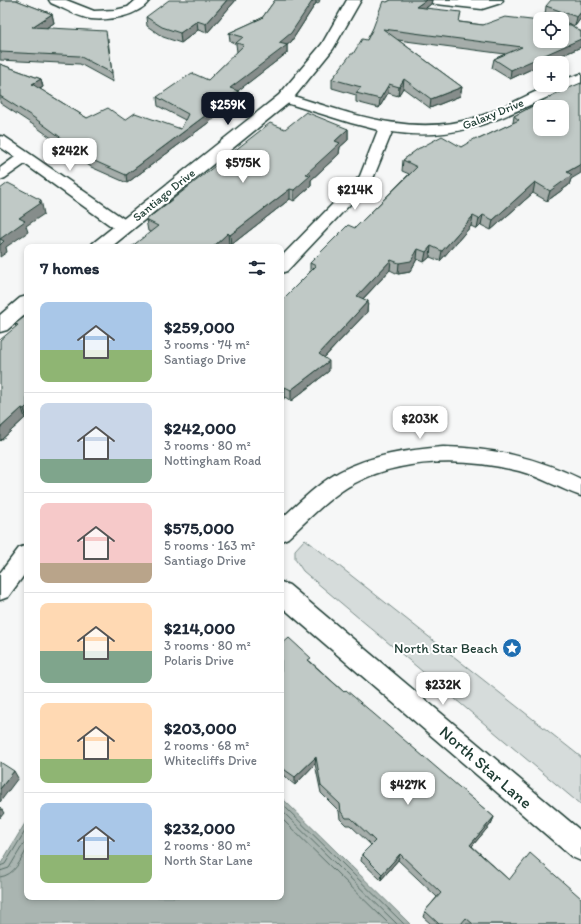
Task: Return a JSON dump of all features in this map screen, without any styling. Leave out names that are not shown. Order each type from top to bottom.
[{"type":"street","points":[[55,0],[92,15],[115,14],[132,10],[144,0]]},
{"type":"street","name":"Santiago Drive","points":[[103,244],[285,98],[328,46],[354,0]]},
{"type":"street","points":[[436,0],[482,5],[497,0]]},
{"type":"street","name":"Galaxy Drive","points":[[285,98],[386,128],[419,132],[452,129],[478,122],[556,87],[581,78]]},
{"type":"street","points":[[284,264],[368,178],[386,128]]},
{"type":"street","points":[[0,140],[124,227]]},
{"type":"street","points":[[0,175],[25,157]]},
{"type":"street","points":[[0,325],[24,306]]},
{"type":"street","points":[[284,529],[322,494],[347,478],[381,464],[414,457],[442,454],[474,456],[508,461],[541,470],[581,488]]},
{"type":"street","points":[[13,581],[24,560]]},
{"type":"street","name":"North Star Lane","points":[[284,595],[581,848]]},
{"type":"shaded area","points":[[305,539],[581,757],[581,805],[303,571],[295,559],[295,550]]},
{"type":"water","points":[[284,800],[410,924],[0,924],[0,865],[24,825],[24,900],[284,900]]},
{"type":"building","points":[[0,0],[16,0],[52,14],[32,27],[106,31],[112,73],[79,56],[0,52]]},
{"type":"building","points":[[169,0],[227,0],[206,24],[197,21],[180,33],[162,27],[146,17]]},
{"type":"building","points":[[275,0],[313,0],[291,33],[279,43],[287,45],[230,88],[238,91],[126,175],[90,159],[33,117],[0,96],[0,64],[41,79],[32,84],[87,118],[108,108],[125,120],[135,113],[181,129],[188,114],[157,97],[192,73],[208,80],[244,45],[236,43],[243,37],[229,33],[262,18]]},
{"type":"building","points":[[391,0],[426,0],[416,7],[461,12],[459,22],[483,25],[505,17],[533,20],[533,48],[561,48],[543,56],[533,56],[533,60],[511,70],[494,59],[522,47],[383,29],[462,87],[431,99],[404,79],[399,87],[389,84],[380,99],[356,93],[361,87],[332,79],[351,54],[353,54],[362,39],[367,40],[383,1],[387,2]]},
{"type":"building","points":[[551,0],[581,0],[581,12],[577,17],[569,14],[569,12],[563,12],[546,6]]},
{"type":"building","points":[[569,25],[581,32],[581,39],[569,44]]},
{"type":"building","points":[[581,83],[581,164],[567,172],[572,175],[550,191],[535,182],[493,220],[483,215],[479,219],[473,216],[442,251],[431,246],[426,252],[418,249],[411,261],[399,263],[391,260],[357,296],[368,301],[319,354],[329,361],[291,390],[285,387],[284,388],[284,298],[316,266],[310,263],[348,225],[355,228],[417,167],[403,160],[419,148],[442,136],[461,147],[476,138],[479,139],[519,120],[514,116],[533,106],[533,136],[569,136],[569,100],[544,100],[560,92],[569,92],[569,88]]},
{"type":"building","points":[[306,112],[348,129],[335,141],[340,143],[306,174],[311,175],[294,190],[290,189],[230,235],[228,233],[216,244],[135,244],[158,226],[146,220],[270,123],[285,129]]},
{"type":"building","points":[[8,183],[41,200],[39,202],[41,203],[19,218],[25,221],[0,239],[0,189]]},
{"type":"building","points":[[0,239],[4,241],[0,245]]},
{"type":"building","points":[[24,317],[24,409],[22,408],[0,428],[0,340],[18,325],[15,324]]},
{"type":"building","points":[[289,638],[311,658],[308,660],[344,692],[346,690],[494,817],[470,845],[509,880],[530,853],[581,898],[581,924],[473,924],[466,918],[461,924],[439,924],[425,911],[441,893],[400,854],[382,874],[362,854],[375,841],[351,818],[346,818],[341,812],[340,804],[321,786],[316,757],[295,777],[284,769],[284,642]]},
{"type":"building","points":[[0,762],[14,771],[0,789]]},
{"type":"place","name":"North Star Beach","points":[[512,648]]}]
